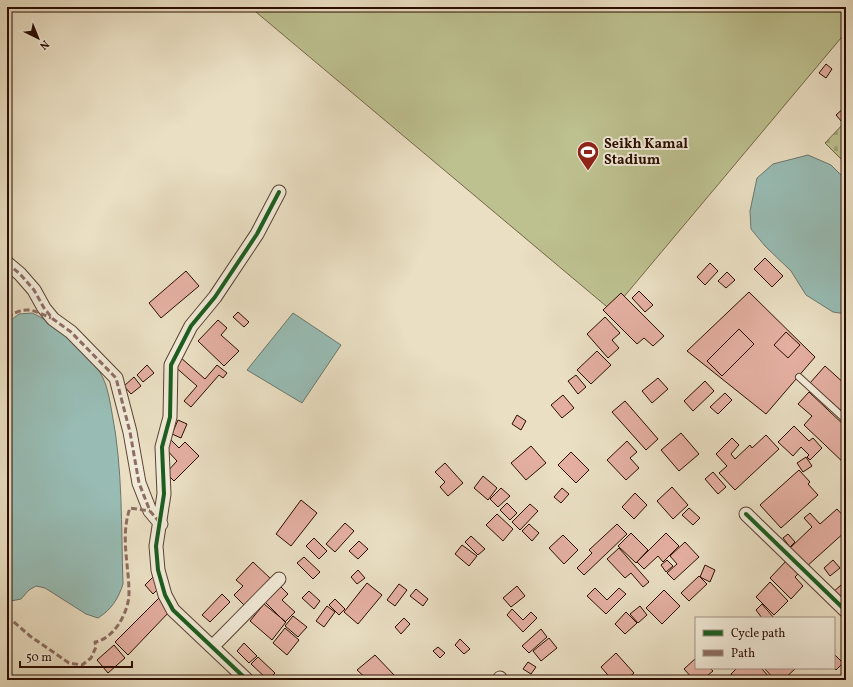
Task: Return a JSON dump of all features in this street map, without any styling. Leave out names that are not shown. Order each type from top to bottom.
[{"type":"street","points":[[247,680],[213,646],[173,610],[165,595],[158,570],[156,546],[161,524],[164,494],[162,447],[170,417],[170,365],[191,326],[215,297],[257,234],[279,192]]},
{"type":"street","points":[[7,262],[34,290],[44,308],[53,319],[71,332],[116,378],[121,404],[130,432],[139,484],[150,511],[161,524]]},
{"type":"street","points":[[746,514],[846,611]]},
{"type":"street","points":[[213,646],[279,579]]},
{"type":"lane","points":[[799,377],[846,420]]},
{"type":"green space","name":"Seikh Kamal Stadium","points":[[250,7],[846,7],[846,32],[612,311]]},
{"type":"green space","points":[[846,121],[846,164],[825,143]]},
{"type":"water","points":[[808,155],[831,165],[846,180],[846,314],[833,312],[806,295],[791,271],[765,246],[751,229],[750,211],[757,178],[773,164]]},
{"type":"water","points":[[32,313],[63,331],[82,348],[103,378],[109,395],[116,434],[120,477],[123,584],[114,603],[98,618],[86,614],[45,588],[36,586],[29,590],[21,599],[11,601],[7,598],[7,323],[19,314]]},
{"type":"water","points":[[293,313],[341,345],[302,403],[247,370]]},
{"type":"building","points":[[826,64],[832,69],[826,78],[819,73]]},
{"type":"building","points":[[846,106],[846,118],[842,122],[836,115]]},
{"type":"building","points":[[765,258],[783,276],[772,287],[754,269]]},
{"type":"building","points":[[710,263],[718,271],[705,285],[697,277]]},
{"type":"building","points":[[186,271],[199,286],[161,318],[149,303]]},
{"type":"building","points":[[727,272],[735,280],[726,288],[718,281]]},
{"type":"building","points":[[639,291],[653,305],[645,312],[632,298]]},
{"type":"building","points":[[749,292],[815,357],[766,414],[687,351]]},
{"type":"building","points":[[621,293],[664,336],[653,346],[644,338],[637,344],[603,310]]},
{"type":"building","points":[[238,312],[249,322],[244,327],[233,317]]},
{"type":"building","points":[[605,317],[620,333],[612,340],[619,348],[608,358],[587,334]]},
{"type":"building","points":[[218,320],[227,328],[221,335],[239,351],[224,366],[198,341]]},
{"type":"building","points":[[739,329],[754,344],[722,376],[707,361]]},
{"type":"building","points":[[786,332],[800,345],[788,358],[774,345]]},
{"type":"building","points":[[597,351],[611,365],[591,384],[577,370]]},
{"type":"building","points":[[180,357],[205,379],[217,365],[227,373],[223,378],[219,375],[191,407],[184,401],[197,386],[173,365]]},
{"type":"building","points":[[147,365],[154,373],[143,382],[137,375]]},
{"type":"building","points":[[825,366],[846,385],[846,415],[810,383]]},
{"type":"building","points":[[576,375],[586,387],[578,394],[568,381]]},
{"type":"building","points":[[134,377],[141,386],[131,394],[124,386]]},
{"type":"building","points":[[658,378],[668,389],[652,403],[642,391]]},
{"type":"building","points":[[705,381],[714,391],[693,411],[684,401]]},
{"type":"building","points":[[809,392],[846,427],[846,465],[804,425],[812,416],[798,404]]},
{"type":"building","points":[[725,393],[732,400],[718,414],[710,407]]},
{"type":"building","points":[[563,395],[574,408],[562,418],[551,405]]},
{"type":"building","points":[[625,401],[658,439],[646,450],[612,412]]},
{"type":"building","points":[[517,415],[526,421],[521,430],[512,424]]},
{"type":"building","points":[[178,420],[187,424],[181,438],[172,434]]},
{"type":"building","points":[[794,426],[809,441],[813,438],[822,448],[810,460],[807,457],[809,455],[801,447],[793,456],[778,442]]},
{"type":"building","points":[[681,433],[699,454],[679,471],[661,450]]},
{"type":"building","points":[[766,435],[779,449],[735,490],[719,473],[727,466],[716,454],[732,438],[739,445],[731,454],[735,459],[750,445],[752,448]]},
{"type":"building","points":[[171,440],[179,448],[185,442],[199,456],[174,481],[166,473],[177,461],[164,447]]},
{"type":"building","points":[[627,441],[637,452],[630,458],[639,468],[626,480],[607,460]]},
{"type":"building","points":[[531,446],[546,463],[526,480],[511,463]]},
{"type":"building","points":[[571,452],[589,470],[576,483],[558,465]]},
{"type":"building","points":[[806,457],[812,466],[803,472],[797,463]]},
{"type":"building","points":[[445,463],[463,483],[448,496],[440,487],[445,482],[435,472]]},
{"type":"building","points":[[799,470],[810,482],[808,484],[818,495],[781,528],[760,505]]},
{"type":"building","points":[[713,472],[726,487],[718,494],[705,479]]},
{"type":"building","points":[[483,476],[497,488],[488,500],[474,488]]},
{"type":"building","points":[[672,487],[688,505],[673,519],[657,501]]},
{"type":"building","points":[[501,488],[510,496],[498,507],[490,499]]},
{"type":"building","points":[[562,488],[569,494],[561,503],[554,497]]},
{"type":"building","points":[[635,493],[647,505],[634,519],[622,507]]},
{"type":"building","points":[[301,500],[317,513],[291,546],[276,534]]},
{"type":"building","points":[[507,503],[517,513],[510,520],[500,510]]},
{"type":"building","points":[[530,504],[538,511],[520,530],[512,522]]},
{"type":"building","points":[[689,508],[700,518],[693,525],[682,515]]},
{"type":"building","points":[[837,509],[846,519],[846,531],[806,567],[789,549],[812,527],[804,518],[810,513],[820,524]]},
{"type":"building","points":[[497,514],[513,529],[503,541],[486,525]]},
{"type":"building","points":[[345,523],[354,531],[335,552],[326,544]]},
{"type":"building","points":[[529,524],[539,533],[532,541],[522,531]]},
{"type":"building","points":[[617,524],[627,534],[584,575],[577,568],[592,553],[589,550]]},
{"type":"building","points":[[631,533],[648,550],[636,563],[618,546]]},
{"type":"building","points":[[666,533],[679,546],[663,562],[658,556],[644,569],[637,562]]},
{"type":"building","points":[[788,534],[795,542],[790,547],[783,538]]},
{"type":"building","points":[[563,535],[578,550],[564,564],[549,548]]},
{"type":"building","points":[[471,536],[485,549],[478,555],[465,542]]},
{"type":"building","points":[[314,538],[327,551],[319,559],[306,546]]},
{"type":"building","points":[[359,541],[368,549],[358,559],[349,551]]},
{"type":"building","points":[[685,542],[699,557],[674,580],[667,573],[677,564],[670,556]]},
{"type":"building","points":[[462,545],[477,556],[469,566],[455,554]]},
{"type":"building","points":[[619,548],[649,582],[643,587],[631,573],[625,578],[607,559]]},
{"type":"building","points":[[304,557],[320,572],[313,579],[297,563]]},
{"type":"building","points":[[667,560],[673,566],[666,572],[661,565]]},
{"type":"building","points":[[787,560],[799,573],[795,577],[803,586],[791,599],[770,578]]},
{"type":"building","points":[[833,560],[840,568],[830,576],[824,568]]},
{"type":"building","points":[[253,562],[272,580],[246,607],[234,595],[243,586],[236,580]]},
{"type":"building","points":[[705,565],[715,570],[710,582],[700,577]]},
{"type":"building","points":[[358,570],[365,578],[357,584],[351,577]]},
{"type":"building","points":[[699,576],[707,584],[689,601],[681,593]]},
{"type":"building","points":[[153,577],[161,586],[153,594],[145,585]]},
{"type":"building","points":[[770,582],[788,601],[774,615],[756,597]]},
{"type":"building","points":[[367,583],[382,595],[358,624],[344,612]]},
{"type":"building","points":[[399,584],[407,590],[395,606],[387,600]]},
{"type":"building","points":[[279,585],[288,594],[282,600],[295,612],[285,622],[264,601]]},
{"type":"building","points":[[841,585],[846,590],[846,599],[842,603],[832,593]]},
{"type":"building","points":[[517,586],[525,596],[511,607],[503,598]]},
{"type":"building","points":[[595,588],[607,600],[619,588],[626,594],[606,614],[587,596]]},
{"type":"building","points":[[416,589],[428,599],[423,606],[410,596]]},
{"type":"building","points":[[664,590],[680,606],[662,624],[646,608]]},
{"type":"building","points":[[309,591],[320,601],[314,609],[302,598]]},
{"type":"building","points":[[222,594],[230,602],[210,622],[202,615]]},
{"type":"building","points":[[159,598],[171,610],[128,655],[115,642]]},
{"type":"building","points":[[335,599],[345,609],[339,615],[329,605]]},
{"type":"building","points":[[264,604],[286,622],[272,640],[250,621]]},
{"type":"building","points":[[762,604],[773,617],[761,617],[756,610]]},
{"type":"building","points":[[327,606],[335,612],[324,627],[316,621]]},
{"type":"building","points":[[640,606],[647,615],[638,623],[630,614]]},
{"type":"building","points":[[512,609],[523,620],[531,612],[537,618],[523,632],[507,615]]},
{"type":"building","points":[[626,612],[637,623],[625,634],[615,624]]},
{"type":"building","points":[[293,616],[307,627],[298,637],[285,626]]},
{"type":"building","points":[[404,618],[410,624],[401,634],[395,627]]},
{"type":"building","points":[[285,628],[299,640],[287,655],[273,643]]},
{"type":"building","points":[[541,629],[547,637],[529,653],[522,646]]},
{"type":"building","points":[[549,638],[557,648],[541,661],[533,651]]},
{"type":"building","points":[[460,639],[470,649],[464,654],[455,645]]},
{"type":"building","points":[[244,643],[257,656],[249,663],[237,651]]},
{"type":"building","points":[[114,645],[125,658],[108,673],[97,660]]},
{"type":"building","points":[[438,647],[445,653],[440,658],[433,651]]},
{"type":"building","points":[[616,653],[634,673],[626,680],[612,680],[601,667]]},
{"type":"building","points":[[375,655],[395,676],[391,680],[368,680],[357,670]]},
{"type":"building","points":[[835,655],[843,663],[836,670],[835,669]]},
{"type":"building","points":[[258,657],[275,673],[268,680],[251,664]]},
{"type":"building","points":[[695,659],[695,669],[711,669],[713,671],[702,680],[694,680],[684,669]]},
{"type":"building","points":[[528,662],[536,667],[531,674],[523,669]]},
{"type":"building","points":[[736,669],[762,669],[772,680],[737,680],[731,674]]},
{"type":"building","points":[[765,669],[795,669],[783,680],[775,680]]},
{"type":"marked path","points":[[7,263],[20,274],[34,290],[44,308],[53,319],[71,332],[116,378],[130,432],[139,483],[150,511],[161,524]]},
{"type":"marked path","points":[[7,317],[19,311],[29,310],[51,318]]},
{"type":"marked path","points":[[7,616],[30,636],[69,663],[82,665],[91,658],[96,647],[95,642],[108,636],[119,624],[126,608],[129,593],[129,582],[125,540],[127,519],[130,508],[150,511]]},
{"type":"cycle path","points":[[247,680],[173,610],[165,595],[158,570],[156,546],[164,494],[162,447],[170,417],[171,365],[191,326],[215,297],[257,234],[279,192]]},
{"type":"cycle path","points":[[746,514],[846,611]]},
{"type":"place","name":"Seikh Kamal Stadium","points":[[588,172]]}]
